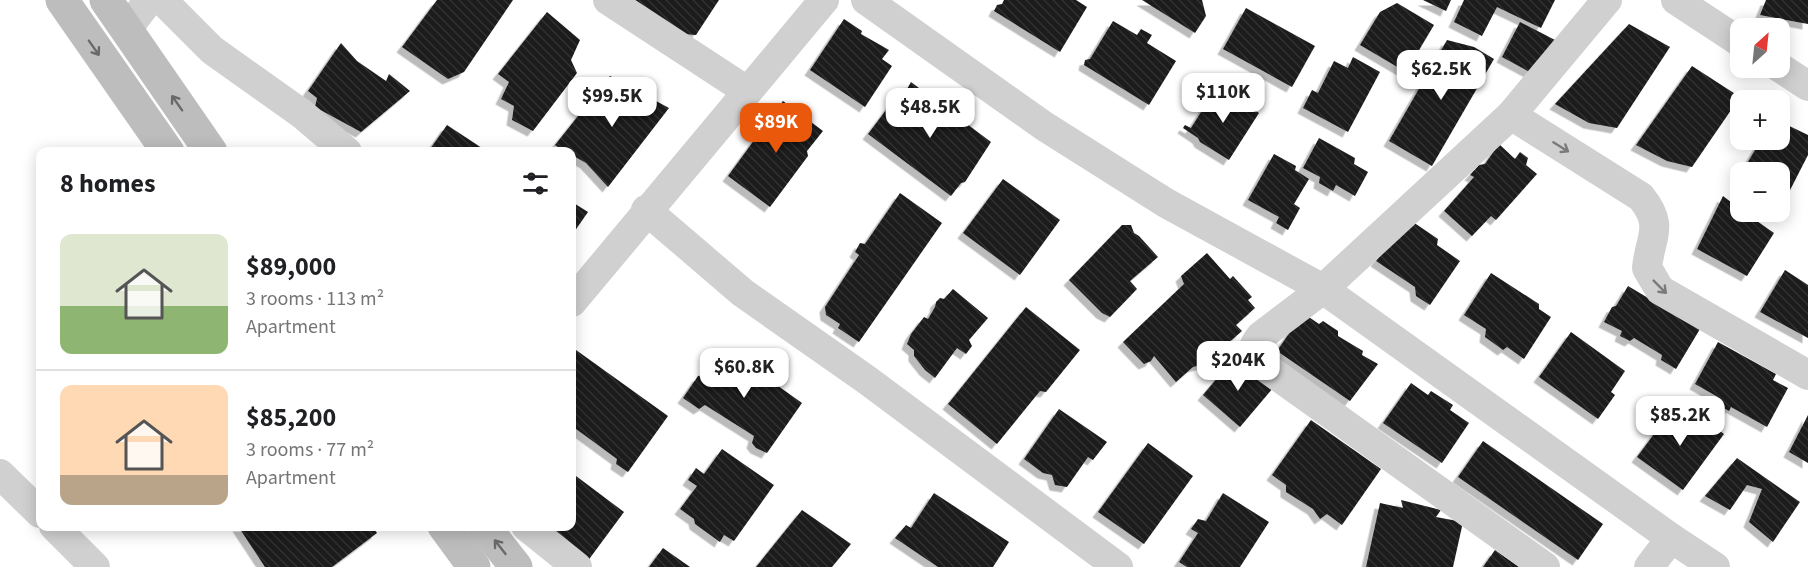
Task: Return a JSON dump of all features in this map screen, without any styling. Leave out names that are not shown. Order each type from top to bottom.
[{"type":"street","points":[[62,0],[165,147]]},
{"type":"street","points":[[106,0],[208,147]]},
{"type":"street","points":[[126,30],[149,0]]},
{"type":"street","points":[[162,0],[212,50],[302,114],[341,147]]},
{"type":"street","points":[[608,0],[747,91]]},
{"type":"street","points":[[576,297],[646,210],[825,0]]},
{"type":"street","points":[[866,0],[1062,138],[1166,202],[1323,289],[1715,567]]},
{"type":"street","points":[[1545,567],[1254,357],[1254,344],[1261,336],[1323,289],[1511,116],[1607,0]]},
{"type":"street","points":[[1676,0],[1730,35]]},
{"type":"street","points":[[1790,74],[1808,86]]},
{"type":"street","points":[[1511,116],[1641,197],[1655,219],[1656,228],[1647,268],[1660,290],[1808,375]]},
{"type":"street","points":[[646,210],[743,293],[867,380],[1118,567]]},
{"type":"street","points":[[0,474],[36,509]]},
{"type":"street","points":[[59,531],[95,567]]},
{"type":"street","points":[[448,531],[474,567]]},
{"type":"street","points":[[488,531],[516,567]]},
{"type":"street","points":[[532,531],[577,567]]},
{"type":"street","points":[[1649,567],[1671,538]]},
{"type":"building","points":[[437,0],[513,0],[464,72],[448,79],[402,47]]},
{"type":"building","points":[[626,0],[719,0],[696,35],[671,33]]},
{"type":"building","points":[[1004,0],[1076,0],[1087,7],[1060,52],[994,11],[997,5],[1002,4]]},
{"type":"building","points":[[1142,0],[1202,0],[1206,16],[1195,33]]},
{"type":"building","points":[[1423,0],[1451,0],[1446,11]]},
{"type":"building","points":[[1464,0],[1555,0],[1541,28],[1497,7],[1482,36],[1454,22]]},
{"type":"building","points":[[1766,0],[1808,0],[1808,24],[1790,21],[1790,18],[1760,15]]},
{"type":"building","points":[[1397,3],[1434,25],[1406,72],[1360,45],[1380,12]]},
{"type":"building","points":[[1246,8],[1315,46],[1292,87],[1223,49]]},
{"type":"building","points":[[547,12],[580,40],[571,60],[577,73],[533,131],[512,120],[514,106],[501,99],[509,82],[498,74]]},
{"type":"building","points":[[844,19],[862,31],[861,34],[889,50],[882,59],[892,66],[865,107],[810,70]]},
{"type":"building","points":[[1113,21],[1137,35],[1141,29],[1152,35],[1147,43],[1176,61],[1149,105],[1084,65],[1085,60],[1090,59]]},
{"type":"building","points":[[1520,22],[1555,40],[1537,76],[1502,57]]},
{"type":"building","points":[[1629,24],[1670,47],[1617,128],[1589,123],[1555,104]]},
{"type":"building","points":[[1447,40],[1474,47],[1494,59],[1432,166],[1389,141]]},
{"type":"building","points":[[341,43],[357,61],[386,81],[389,74],[410,91],[361,132],[315,107],[317,98],[308,91]]},
{"type":"building","points":[[1353,57],[1380,72],[1348,132],[1303,108],[1312,90],[1318,93],[1334,61],[1348,68]]},
{"type":"building","points":[[1692,66],[1730,91],[1730,112],[1692,167],[1667,161],[1636,145]]},
{"type":"building","points":[[610,76],[669,108],[608,187],[586,163],[576,157],[576,147],[555,145]]},
{"type":"building","points":[[911,82],[991,142],[965,182],[961,183],[951,196],[868,134],[902,89],[907,89]]},
{"type":"building","points":[[1215,90],[1231,101],[1234,97],[1259,113],[1229,160],[1183,128],[1185,125],[1191,128]]},
{"type":"building","points":[[783,101],[823,131],[807,151],[808,156],[770,207],[728,176]]},
{"type":"building","points":[[447,125],[480,147],[432,147]]},
{"type":"building","points":[[1790,126],[1808,135],[1808,155],[1790,190],[1790,162],[1748,162],[1755,150],[1790,150]]},
{"type":"building","points":[[1319,138],[1355,158],[1354,164],[1368,172],[1355,196],[1336,185],[1333,191],[1319,183],[1320,177],[1303,168]]},
{"type":"building","points":[[1499,144],[1515,159],[1520,152],[1528,158],[1526,165],[1537,174],[1496,220],[1491,216],[1472,236],[1444,211],[1474,177],[1470,175],[1479,165],[1485,164]]},
{"type":"building","points":[[1274,154],[1296,166],[1295,170],[1309,179],[1294,204],[1300,208],[1288,230],[1276,223],[1279,217],[1248,200]]},
{"type":"building","points":[[1003,179],[1060,220],[1020,275],[963,233]]},
{"type":"building","points":[[900,193],[942,223],[859,342],[838,328],[840,324],[826,315],[825,307],[859,255],[855,252],[860,243],[865,244]]},
{"type":"building","points":[[1723,196],[1730,201],[1730,222],[1758,222],[1774,233],[1747,276],[1697,249]]},
{"type":"building","points":[[576,204],[588,212],[576,229]]},
{"type":"building","points":[[1410,220],[1438,239],[1437,245],[1460,261],[1430,305],[1416,296],[1415,287],[1376,261]]},
{"type":"building","points":[[1122,225],[1131,225],[1134,233],[1158,257],[1130,281],[1137,289],[1110,317],[1102,313],[1069,280]]},
{"type":"building","points":[[1207,253],[1230,279],[1233,276],[1252,297],[1248,300],[1255,308],[1236,325],[1242,331],[1226,345],[1219,344],[1217,352],[1205,364],[1193,367],[1176,382],[1154,356],[1151,361],[1144,364],[1123,342],[1184,284],[1181,276]]},
{"type":"building","points":[[1785,270],[1808,285],[1808,338],[1760,312]]},
{"type":"building","points":[[1491,273],[1539,304],[1539,309],[1551,317],[1524,359],[1507,347],[1503,350],[1485,337],[1486,329],[1464,315]]},
{"type":"building","points":[[1628,286],[1700,329],[1676,369],[1661,360],[1662,355],[1634,338],[1630,341],[1620,336],[1622,331],[1604,322]]},
{"type":"building","points":[[953,289],[988,318],[969,340],[972,346],[966,354],[957,348],[935,378],[925,370],[914,356],[914,350],[907,344],[911,334],[924,317],[928,319],[936,302],[940,298],[944,299]]},
{"type":"building","points":[[1026,307],[1080,350],[1046,392],[1040,391],[997,444],[948,404]]},
{"type":"building","points":[[1303,313],[1319,324],[1323,321],[1338,331],[1338,336],[1363,351],[1362,355],[1378,364],[1350,401],[1277,351]]},
{"type":"building","points":[[1571,332],[1625,371],[1611,392],[1615,395],[1598,419],[1539,377]]},
{"type":"building","points":[[1718,342],[1776,374],[1773,380],[1788,388],[1767,427],[1731,407],[1729,411],[1715,403],[1718,397],[1695,384]]},
{"type":"building","points":[[724,348],[733,351],[739,358],[802,403],[767,453],[756,448],[752,443],[754,436],[705,405],[699,409],[683,398],[698,376],[703,375]]},
{"type":"building","points":[[576,350],[668,416],[628,472],[616,464],[617,459],[576,429]]},
{"type":"building","points":[[1235,357],[1273,388],[1240,427],[1203,395]]},
{"type":"building","points":[[1411,383],[1428,395],[1431,391],[1453,405],[1450,410],[1469,423],[1442,463],[1383,423]]},
{"type":"building","points":[[1059,409],[1107,442],[1093,460],[1088,457],[1067,487],[1055,485],[1052,475],[1043,473],[1024,459]]},
{"type":"building","points":[[1672,410],[1686,420],[1693,412],[1724,434],[1683,490],[1637,457]]},
{"type":"building","points":[[1808,415],[1808,463],[1789,452]]},
{"type":"building","points":[[1311,420],[1381,469],[1342,525],[1327,514],[1320,519],[1313,509],[1286,492],[1286,485],[1272,475]]},
{"type":"building","points":[[1483,441],[1603,524],[1578,560],[1458,477]]},
{"type":"building","points":[[1148,443],[1193,476],[1144,544],[1098,512]]},
{"type":"building","points":[[722,449],[774,485],[734,541],[724,535],[720,542],[695,524],[694,519],[680,509],[697,486],[688,480],[696,468],[704,474]]},
{"type":"building","points":[[1737,458],[1800,502],[1773,542],[1749,522],[1762,489],[1747,485],[1730,510],[1705,496]]},
{"type":"building","points":[[576,476],[624,512],[587,562],[552,536],[556,531],[576,531]]},
{"type":"building","points":[[934,493],[1009,542],[993,567],[938,567],[895,538],[906,525],[911,528]]},
{"type":"building","points":[[1223,493],[1269,522],[1240,567],[1187,567],[1179,562],[1198,533],[1191,529],[1198,519],[1206,521]]},
{"type":"building","points":[[1401,500],[1441,510],[1436,517],[1463,522],[1453,567],[1366,567],[1380,503],[1403,508]]},
{"type":"building","points":[[802,510],[851,544],[832,567],[756,567]]},
{"type":"building","points":[[241,531],[376,531],[377,533],[332,567],[265,567]]},
{"type":"building","points":[[663,548],[690,567],[649,567]]},
{"type":"building","points":[[1495,550],[1519,567],[1483,567]]}]
